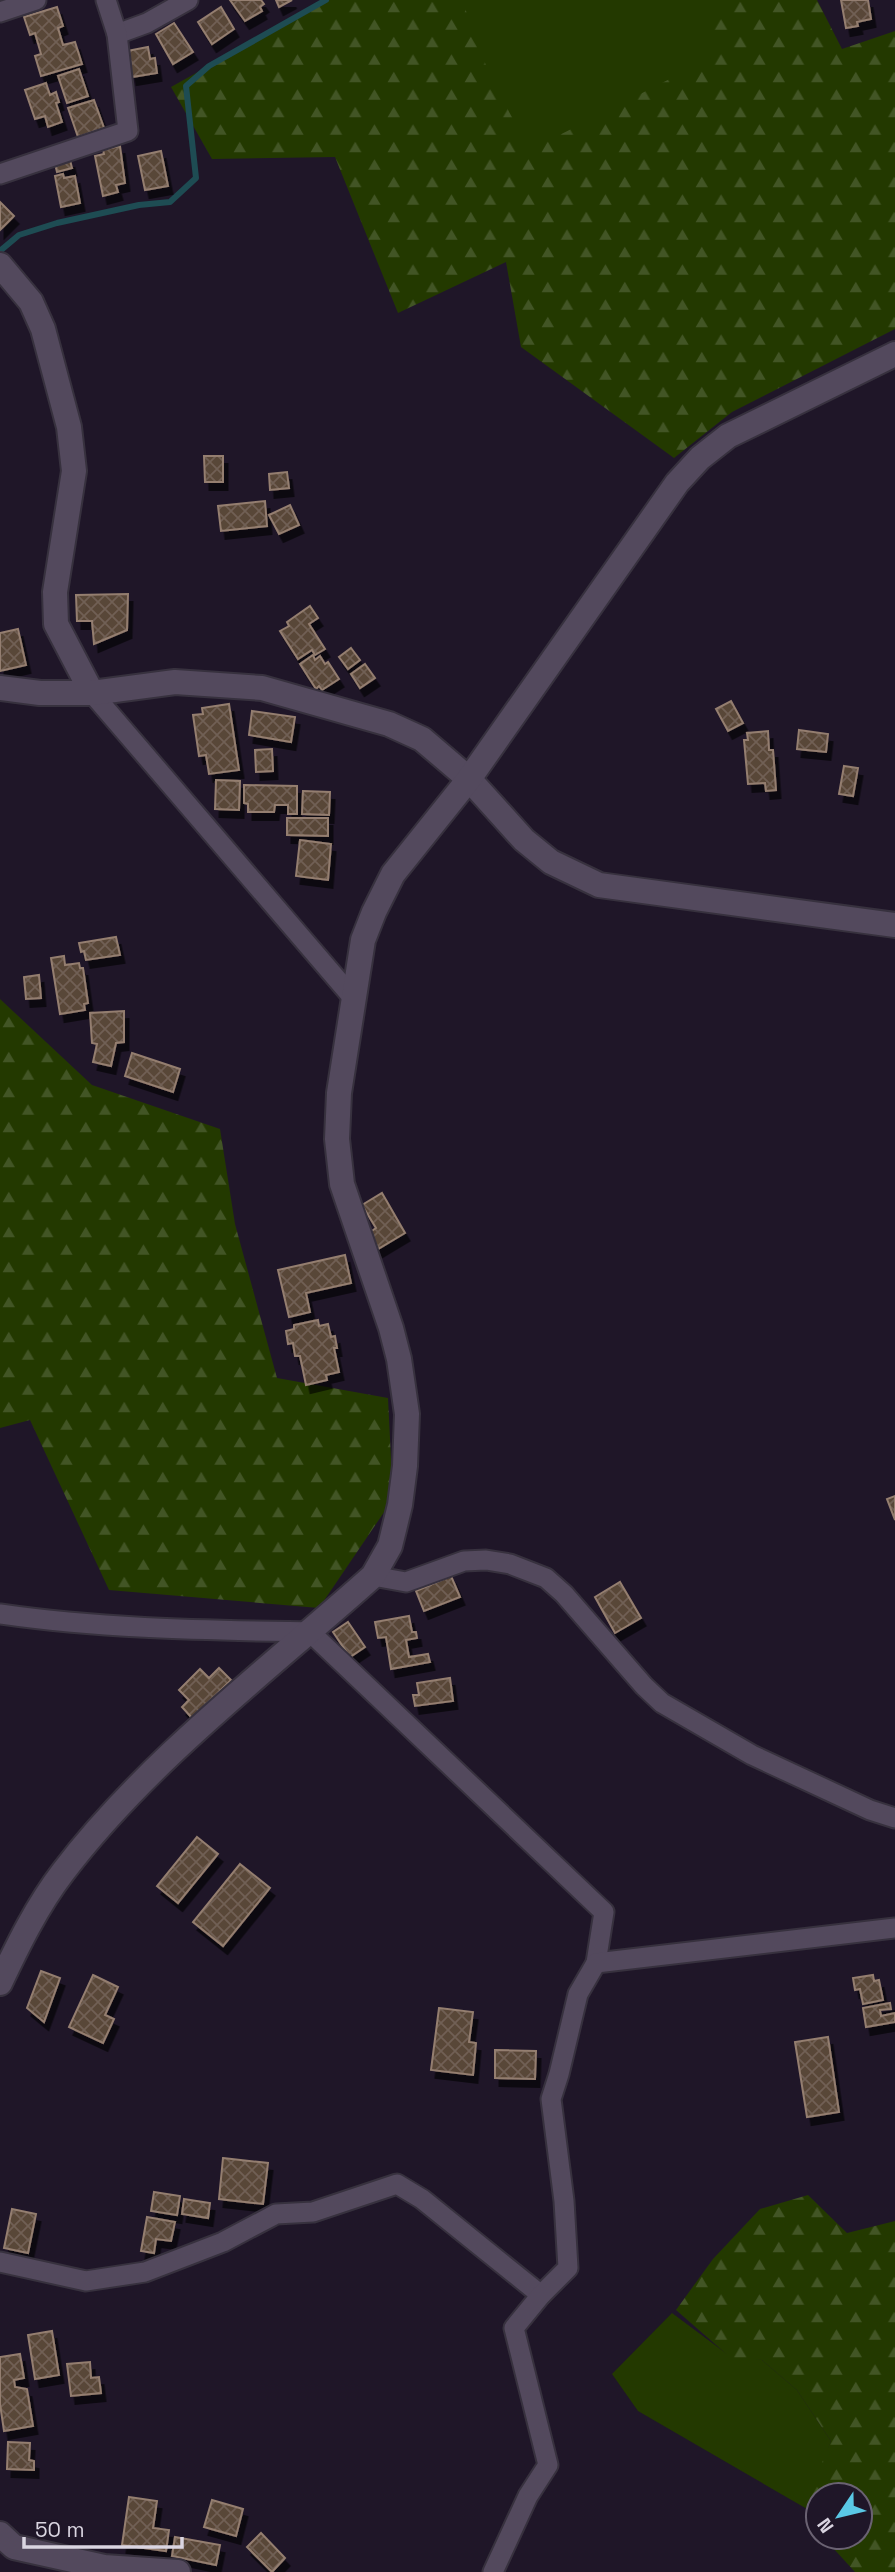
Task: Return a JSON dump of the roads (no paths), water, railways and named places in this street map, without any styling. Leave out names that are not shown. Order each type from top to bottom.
[{"type":"street","points":[[0,12],[36,0]]},
{"type":"street","points":[[0,174],[128,131],[117,34],[106,0]]},
{"type":"street","points":[[117,34],[147,23],[188,0]]},
{"type":"street","points":[[1,266],[31,302],[43,329],[69,426],[74,471],[55,592],[56,624],[92,693],[354,999]]},
{"type":"street","points":[[0,1983],[25,1930],[62,1874],[105,1822],[181,1745],[373,1576],[390,1546],[401,1505],[407,1414],[399,1359],[391,1328],[342,1184],[337,1139],[339,1093],[363,940],[393,874],[469,779],[677,484],[700,458],[735,432],[895,354]]},
{"type":"street","points":[[0,688],[40,693],[92,693],[175,682],[262,688],[389,724],[422,739],[469,779],[524,840],[551,862],[599,886],[895,925]]},
{"type":"street","points":[[373,1576],[406,1581],[464,1562],[486,1560],[510,1564],[546,1578],[564,1594],[662,1703],[752,1755],[870,1810],[895,1818]]},
{"type":"street","points":[[0,1614],[43,1621],[123,1626],[310,1632],[604,1912],[596,1963],[578,1994],[551,2099],[564,2201],[568,2268],[514,2328],[548,2465],[528,2496],[493,2572]]},
{"type":"street","points":[[596,1963],[895,1928]]},
{"type":"street","points":[[0,2262],[86,2281],[145,2272],[223,2242],[276,2214],[313,2212],[397,2184],[422,2199],[541,2295]]},
{"type":"street","points":[[0,2534],[14,2547],[104,2567],[178,2572]]},
{"type":"waterway","points":[[0,251],[19,235],[57,223],[139,205],[170,202],[196,178],[186,86],[209,66],[326,0]]}]
